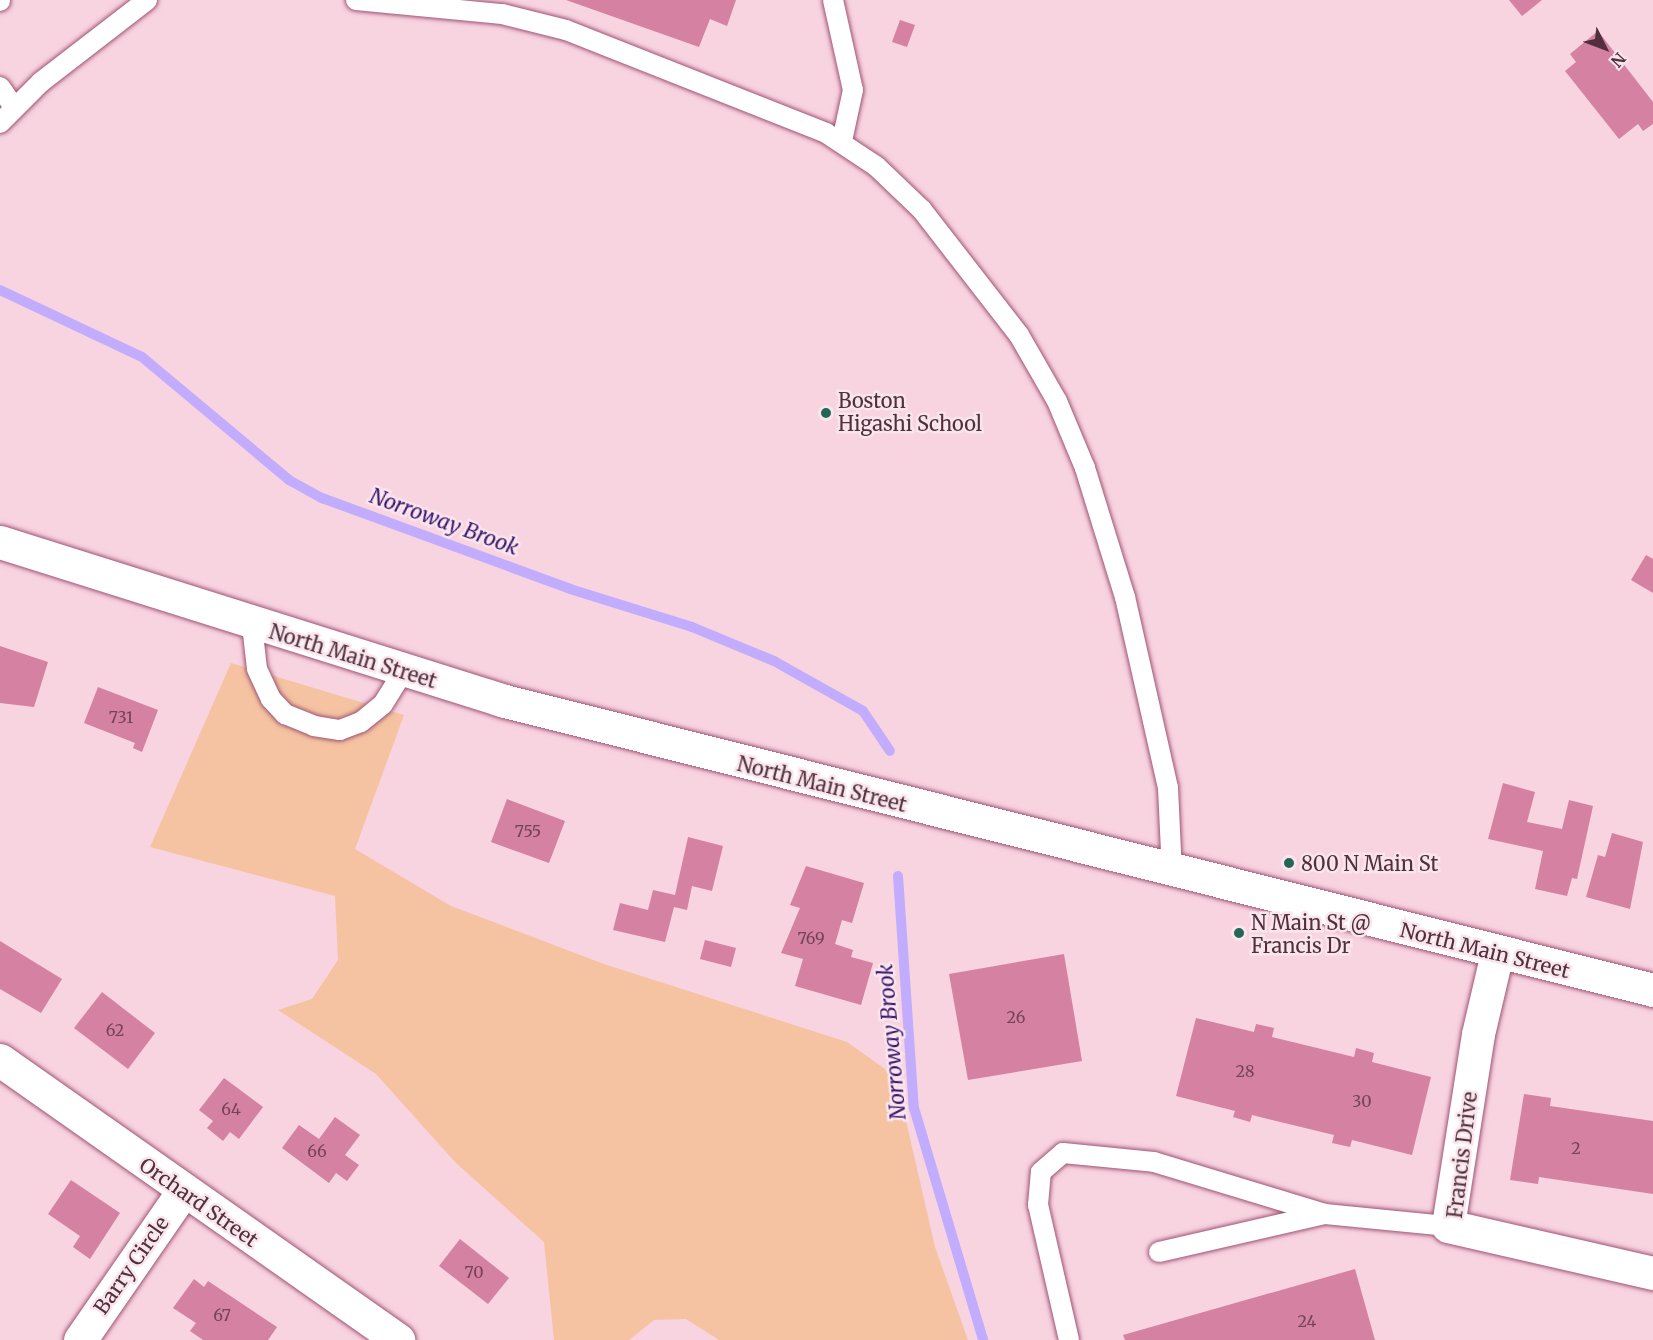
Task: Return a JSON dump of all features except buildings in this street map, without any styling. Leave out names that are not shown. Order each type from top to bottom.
[{"type":"main road","name":"North Main Street","points":[[0,542],[403,672],[1172,873],[1497,954],[1653,990]]},
{"type":"main road","name":"Francis Drive","points":[[1497,954],[1478,1034],[1448,1226],[1653,1273]]},
{"type":"main road","name":"Orchard Street","points":[[0,1060],[183,1191],[399,1340]]},
{"type":"main road","name":"Barry Circle","points":[[80,1340],[183,1191]]},
{"type":"lane","points":[[0,123],[14,107],[147,0]]},
{"type":"lane","points":[[356,0],[502,14],[566,30],[842,141],[898,186],[959,252],[1019,335],[1067,423],[1125,597],[1170,803],[1172,873]]},
{"type":"lane","points":[[832,0],[853,90],[842,141]]},
{"type":"lane","points":[[0,87],[14,107]]},
{"type":"lane","points":[[252,625],[257,669],[272,699],[285,714],[314,726],[340,730],[361,722],[383,704],[403,672]]},
{"type":"lane","points":[[1069,1340],[1038,1205],[1041,1172],[1063,1153],[1154,1162],[1325,1214],[1448,1226]]},
{"type":"lane","points":[[1159,1252],[1325,1214]]},
{"type":"shaded area","points":[[231,663],[404,715],[355,849],[451,906],[604,964],[847,1042],[885,1069],[901,1099],[935,1247],[968,1340],[719,1340],[686,1319],[654,1320],[629,1340],[554,1340],[544,1242],[455,1162],[376,1074],[278,1010],[312,999],[338,960],[335,896],[150,847]]},
{"type":"waterway","name":"Norroway Brook","points":[[0,290],[142,357],[289,480],[322,498],[570,589],[692,627],[774,661],[863,711],[890,751]]},
{"type":"waterway","name":"Norroway Brook","points":[[898,876],[914,1108],[983,1340]]},
{"type":"place","name":"Boston Higashi School","points":[[826,413]]},
{"type":"place","name":"800 N Main St","points":[[1289,863]]},
{"type":"place","name":"N Main St @ Francis Dr","points":[[1239,933]]}]
